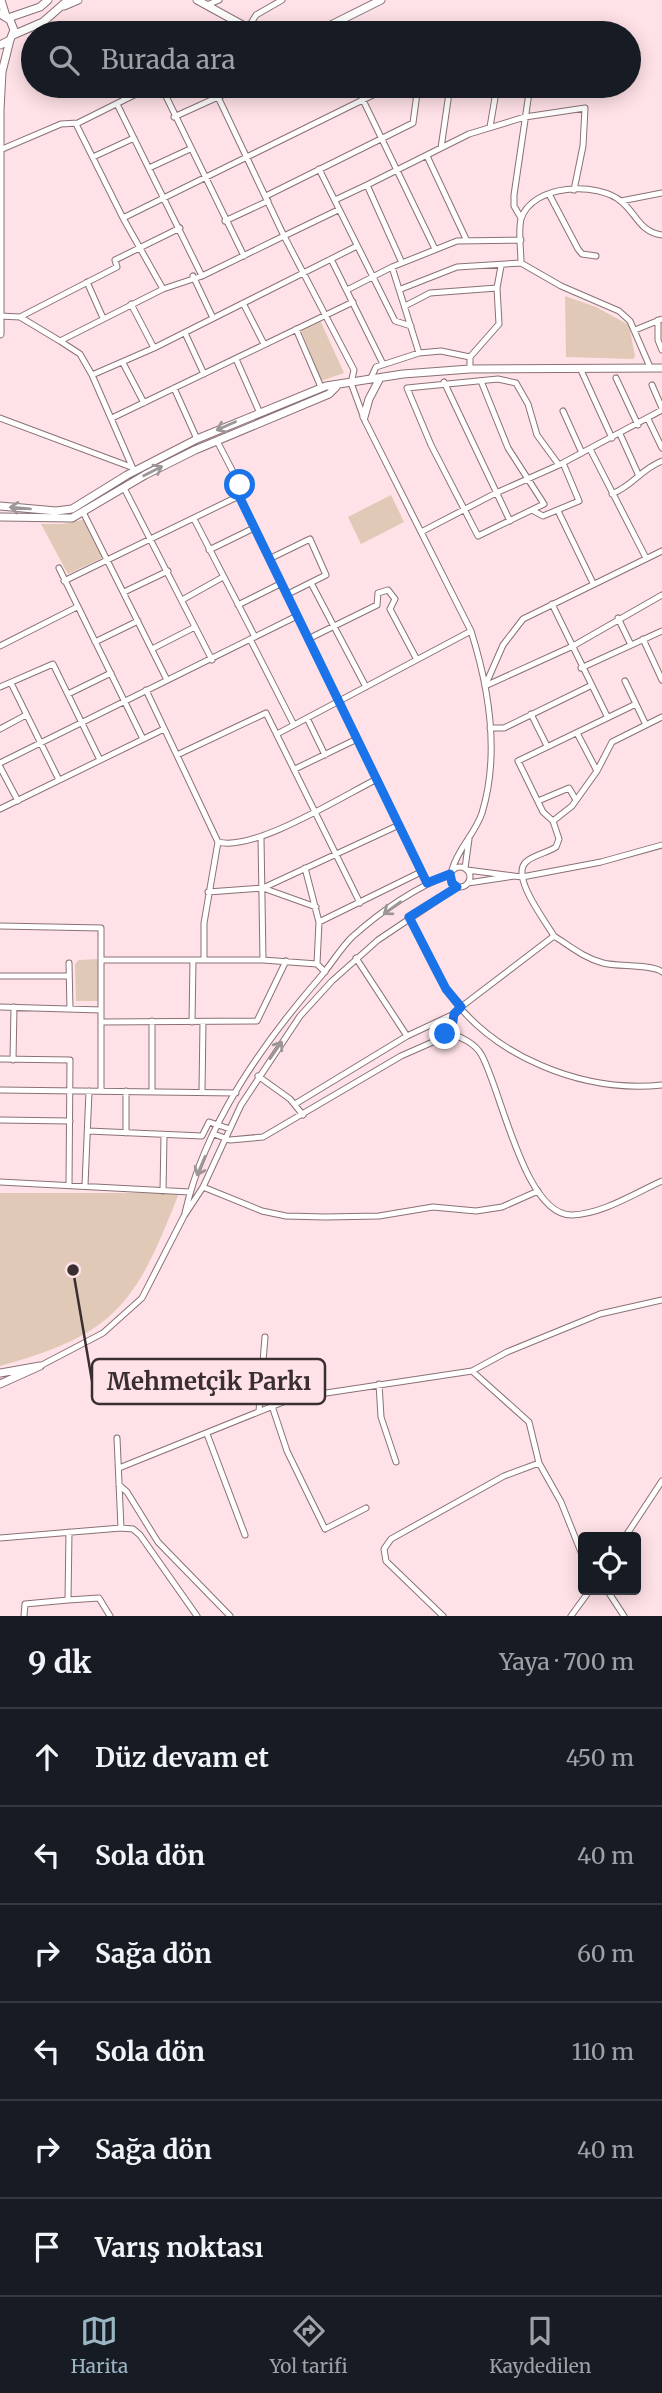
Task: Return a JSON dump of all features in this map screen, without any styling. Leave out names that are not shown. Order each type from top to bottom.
[{"type":"street","points":[[0,334],[2,72],[13,25],[5,16],[1,0]]},
{"type":"street","points":[[5,16],[40,7],[48,0]]},
{"type":"street","points":[[44,21],[68,0]]},
{"type":"street","points":[[60,8],[78,0]]},
{"type":"street","points":[[197,0],[233,21]]},
{"type":"street","points":[[207,5],[219,0]]},
{"type":"street","points":[[252,21],[256,15],[282,0]]},
{"type":"street","points":[[339,21],[381,0]]},
{"type":"street","points":[[0,45],[21,32]]},
{"type":"street","points":[[0,150],[61,124],[76,124],[129,98]]},
{"type":"street","points":[[166,98],[203,179],[244,256]]},
{"type":"street","points":[[174,117],[216,98]]},
{"type":"street","points":[[218,98],[284,236],[354,370],[351,383],[364,417],[471,631],[485,686],[490,728],[488,786],[482,812],[451,872],[452,883],[457,887]]},
{"type":"street","points":[[123,218],[362,98],[435,249]]},
{"type":"street","points":[[225,221],[319,169],[412,123],[416,98]]},
{"type":"street","points":[[441,148],[448,98]]},
{"type":"street","points":[[490,127],[495,98]]},
{"type":"street","points":[[522,218],[514,206],[514,195],[528,98]]},
{"type":"street","points":[[117,104],[202,276]]},
{"type":"street","points":[[335,200],[490,127],[525,117],[585,108],[583,146],[574,190]]},
{"type":"street","points":[[76,124],[123,218],[142,246],[163,289]]},
{"type":"street","points":[[93,157],[134,138]]},
{"type":"street","points":[[149,168],[190,149]]},
{"type":"street","points":[[427,156],[466,239]]},
{"type":"street","points":[[319,169],[395,321],[411,326]]},
{"type":"street","points":[[367,185],[401,263]]},
{"type":"street","points":[[521,262],[522,218],[534,202],[550,194],[590,190],[621,201],[644,228],[662,235]]},
{"type":"street","points":[[621,201],[662,193]]},
{"type":"street","points":[[550,194],[578,249],[582,254],[596,256]]},
{"type":"street","points":[[60,341],[131,304],[193,276],[202,276],[338,210]]},
{"type":"street","points":[[20,317],[117,267],[115,260],[180,228]]},
{"type":"street","points":[[346,290],[401,263],[466,239],[521,240]]},
{"type":"street","points":[[92,375],[185,333],[357,246]]},
{"type":"street","points":[[331,259],[383,364]]},
{"type":"street","points":[[401,289],[457,267],[500,266],[521,262],[561,286],[619,311],[635,330],[650,368]]},
{"type":"street","points":[[470,369],[470,357],[499,324],[497,288],[500,266]]},
{"type":"street","points":[[393,267],[419,353]]},
{"type":"street","points":[[193,276],[213,318]]},
{"type":"street","points":[[87,282],[103,318]]},
{"type":"street","points":[[405,306],[430,293],[497,288]]},
{"type":"street","points":[[112,418],[352,302]]},
{"type":"street","points":[[243,303],[264,344]]},
{"type":"street","points":[[131,304],[154,348]]},
{"type":"street","points":[[0,316],[20,317],[80,354],[130,456],[133,469]]},
{"type":"street","points":[[635,330],[660,319],[658,340],[662,350]]},
{"type":"street","points":[[296,329],[321,387]]},
{"type":"street","points":[[185,333],[204,374]]},
{"type":"street","points":[[370,380],[374,370],[383,364],[419,353],[441,351],[470,357]]},
{"type":"street","points":[[236,359],[259,411]]},
{"type":"street","points":[[123,363],[144,403]]},
{"type":"street","points":[[498,368],[498,379]]},
{"type":"street","points":[[580,368],[612,438]]},
{"type":"street","points":[[0,506],[67,510],[133,469],[259,411],[321,387],[470,369],[662,368]]},
{"type":"street","points":[[616,378],[638,425]]},
{"type":"street","points":[[364,417],[369,399],[380,379]]},
{"type":"street","points":[[481,381],[508,448],[544,504],[531,510],[510,521],[478,536],[431,445],[407,388],[443,382],[498,379],[519,385],[537,435],[561,464],[579,500],[543,516],[531,510]]},
{"type":"street","points":[[443,382],[464,419],[510,521]]},
{"type":"street","points":[[423,531],[648,419],[662,409],[652,384]]},
{"type":"street","points":[[0,517],[57,520],[84,514],[124,488],[217,440],[329,394],[336,387]]},
{"type":"street","points":[[174,388],[197,439]]},
{"type":"street","points":[[563,411],[582,453]]},
{"type":"street","points":[[0,418],[133,469]]},
{"type":"street","points":[[648,419],[662,448]]},
{"type":"street","points":[[620,434],[639,476]]},
{"type":"street","points":[[64,581],[239,496],[243,491],[217,440]]},
{"type":"street","points":[[590,449],[646,558]]},
{"type":"street","points":[[612,494],[631,486],[639,476],[662,461]]},
{"type":"street","points":[[124,488],[212,660]]},
{"type":"street","points":[[239,496],[427,883]]},
{"type":"street","points":[[558,511],[593,583]]},
{"type":"street","points":[[84,514],[167,680]]},
{"type":"street","points":[[194,519],[294,725]]},
{"type":"street","points":[[209,550],[254,528]]},
{"type":"street","points":[[269,559],[310,539],[326,575],[286,595]]},
{"type":"street","points":[[485,686],[513,631],[523,619],[662,551]]},
{"type":"street","points":[[59,569],[143,739]]},
{"type":"street","points":[[124,592],[167,571]]},
{"type":"street","points":[[181,600],[223,577]]},
{"type":"street","points":[[311,583],[366,687]]},
{"type":"street","points":[[238,606],[280,584]]},
{"type":"street","points":[[377,606],[377,595],[388,590],[395,599],[390,609]]},
{"type":"street","points":[[485,686],[573,646],[662,594]]},
{"type":"street","points":[[552,604],[581,668],[607,716]]},
{"type":"street","points":[[308,639],[377,606],[390,609],[416,658]]},
{"type":"street","points":[[0,646],[77,607]]},
{"type":"street","points":[[18,801],[0,765],[297,616]]},
{"type":"street","points":[[618,618],[631,645]]},
{"type":"street","points":[[95,642],[138,621]]},
{"type":"street","points":[[152,649],[195,627]]},
{"type":"street","points":[[277,734],[471,631]]},
{"type":"street","points":[[581,668],[662,631]]},
{"type":"street","points":[[643,639],[662,680]]},
{"type":"street","points":[[0,687],[53,664],[100,760]]},
{"type":"street","points":[[68,694],[111,673]]},
{"type":"street","points":[[625,681],[646,725]]},
{"type":"street","points":[[11,683],[59,780]]},
{"type":"street","points":[[490,728],[504,728],[590,686]]},
{"type":"street","points":[[146,690],[218,842],[208,892],[204,960]]},
{"type":"street","points":[[636,704],[518,761],[543,812],[553,821],[559,843],[526,862],[522,877],[533,904],[554,936],[596,961],[620,967],[656,968],[662,972]]},
{"type":"street","points":[[177,755],[266,713],[360,903]]},
{"type":"street","points":[[531,714],[547,746]]},
{"type":"street","points":[[0,729],[26,715]]},
{"type":"street","points":[[553,821],[576,800],[597,771],[612,742],[662,717]]},
{"type":"street","points":[[307,718],[325,755]]},
{"type":"street","points":[[0,809],[164,729]]},
{"type":"street","points":[[578,733],[597,771]]},
{"type":"street","points":[[295,769],[357,739]]},
{"type":"street","points":[[218,842],[237,845],[261,838],[377,779]]},
{"type":"street","points":[[538,801],[569,788],[576,800]]},
{"type":"street","points":[[208,892],[263,888],[399,825]]},
{"type":"street","points":[[261,838],[263,960]]},
{"type":"street","points":[[468,883],[466,869],[470,839]]},
{"type":"street","points":[[184,1216],[190,1192],[214,1134],[236,1093],[280,1026],[351,939],[427,883],[451,872],[466,869],[522,877],[601,862],[662,845]]},
{"type":"street","points":[[305,867],[319,922],[317,964]]},
{"type":"street","points":[[319,922],[421,872]]},
{"type":"street","points":[[3,1383],[103,1333],[142,1298],[184,1216],[204,1187],[225,1139],[258,1076],[300,1016],[356,958],[409,917],[457,887],[513,876]]},
{"type":"street","points":[[263,888],[316,907]]},
{"type":"street","points":[[409,917],[446,989],[461,1007],[504,1044],[551,1069],[609,1084],[662,1085]]},
{"type":"street","points":[[0,926],[101,928],[101,1090]]},
{"type":"street","points":[[295,1104],[407,1036],[454,1014],[554,936]]},
{"type":"street","points":[[356,958],[407,1036]]},
{"type":"street","points":[[102,960],[286,961],[317,964],[325,972]]},
{"type":"street","points":[[192,960],[192,1022]]},
{"type":"street","points":[[102,1022],[257,1021],[286,961]]},
{"type":"street","points":[[69,964],[70,1009]]},
{"type":"street","points":[[0,976],[69,976]]},
{"type":"street","points":[[0,1007],[101,1010]]},
{"type":"street","points":[[13,1060],[14,1007]]},
{"type":"street","points":[[451,1034],[454,1014]]},
{"type":"street","points":[[152,1021],[152,1091]]},
{"type":"street","points":[[202,1091],[203,1022]]},
{"type":"street","points":[[214,1134],[225,1139],[263,1137],[401,1056],[451,1034],[468,1042],[481,1053],[508,1128],[538,1191],[558,1212],[570,1215],[599,1209],[662,1181]]},
{"type":"street","points":[[0,1059],[70,1060],[69,1185]]},
{"type":"street","points":[[258,1076],[295,1104],[303,1115]]},
{"type":"street","points":[[0,1090],[236,1093]]},
{"type":"street","points":[[85,1185],[89,1091]]},
{"type":"street","points":[[126,1091],[126,1133]]},
{"type":"street","points":[[0,1120],[70,1121]]},
{"type":"street","points":[[88,1131],[202,1136],[209,1122],[230,1129]]},
{"type":"street","points":[[163,1191],[164,1136]]},
{"type":"street","points":[[0,1182],[190,1192]]},
{"type":"street","points":[[204,1187],[262,1211],[285,1216],[325,1217],[379,1216],[433,1207],[476,1211],[502,1207],[538,1191]]},
{"type":"street","points":[[119,1468],[293,1398],[472,1371],[507,1352],[600,1314],[662,1300]]},
{"type":"street","points":[[259,1411],[265,1337]]},
{"type":"street","points":[[0,1373],[40,1366]]},
{"type":"street","points":[[472,1371],[529,1422],[539,1462],[561,1502],[578,1544]]},
{"type":"street","points":[[379,1384],[381,1417],[396,1462]]},
{"type":"street","points":[[272,1406],[288,1451],[326,1529],[366,1508]]},
{"type":"street","points":[[206,1434],[245,1535]]},
{"type":"street","points":[[117,1438],[121,1528]]},
{"type":"street","points":[[443,1616],[386,1560],[384,1549],[391,1539],[504,1476],[539,1462]]},
{"type":"street","points":[[628,1532],[662,1481]]},
{"type":"street","points":[[119,1485],[127,1492],[158,1542],[230,1616]]},
{"type":"street","points":[[0,1538],[133,1529],[197,1616]]},
{"type":"street","points":[[68,1600],[69,1532]]},
{"type":"street","points":[[571,1616],[586,1595]]},
{"type":"street","points":[[610,1595],[624,1616]]},
{"type":"street","points":[[24,1616],[24,1604],[99,1598],[110,1616]]},
{"type":"shaded area","points":[[565,296],[596,307],[629,325],[635,356],[633,359],[566,357]]},
{"type":"shaded area","points":[[320,320],[344,373],[321,381],[301,330]]},
{"type":"shaded area","points":[[391,495],[404,522],[361,544],[348,517]]},
{"type":"shaded area","points":[[86,519],[104,557],[68,574],[41,524],[63,524]]},
{"type":"shaded area","points":[[100,959],[99,1001],[76,1001],[75,964],[79,960]]},
{"type":"shaded area","points":[[0,1193],[179,1193],[149,1262],[134,1288],[117,1309],[97,1326],[71,1341],[0,1366]]},
{"type":"place","name":"Mehmetçik Parkı","points":[[73,1270]]},
{"type":"route","points":[[240,485],[243,491],[239,496],[280,584],[427,883],[450,874],[450,880],[457,887],[409,917],[446,989],[461,1007],[454,1014],[451,1034],[445,1034]]}]
